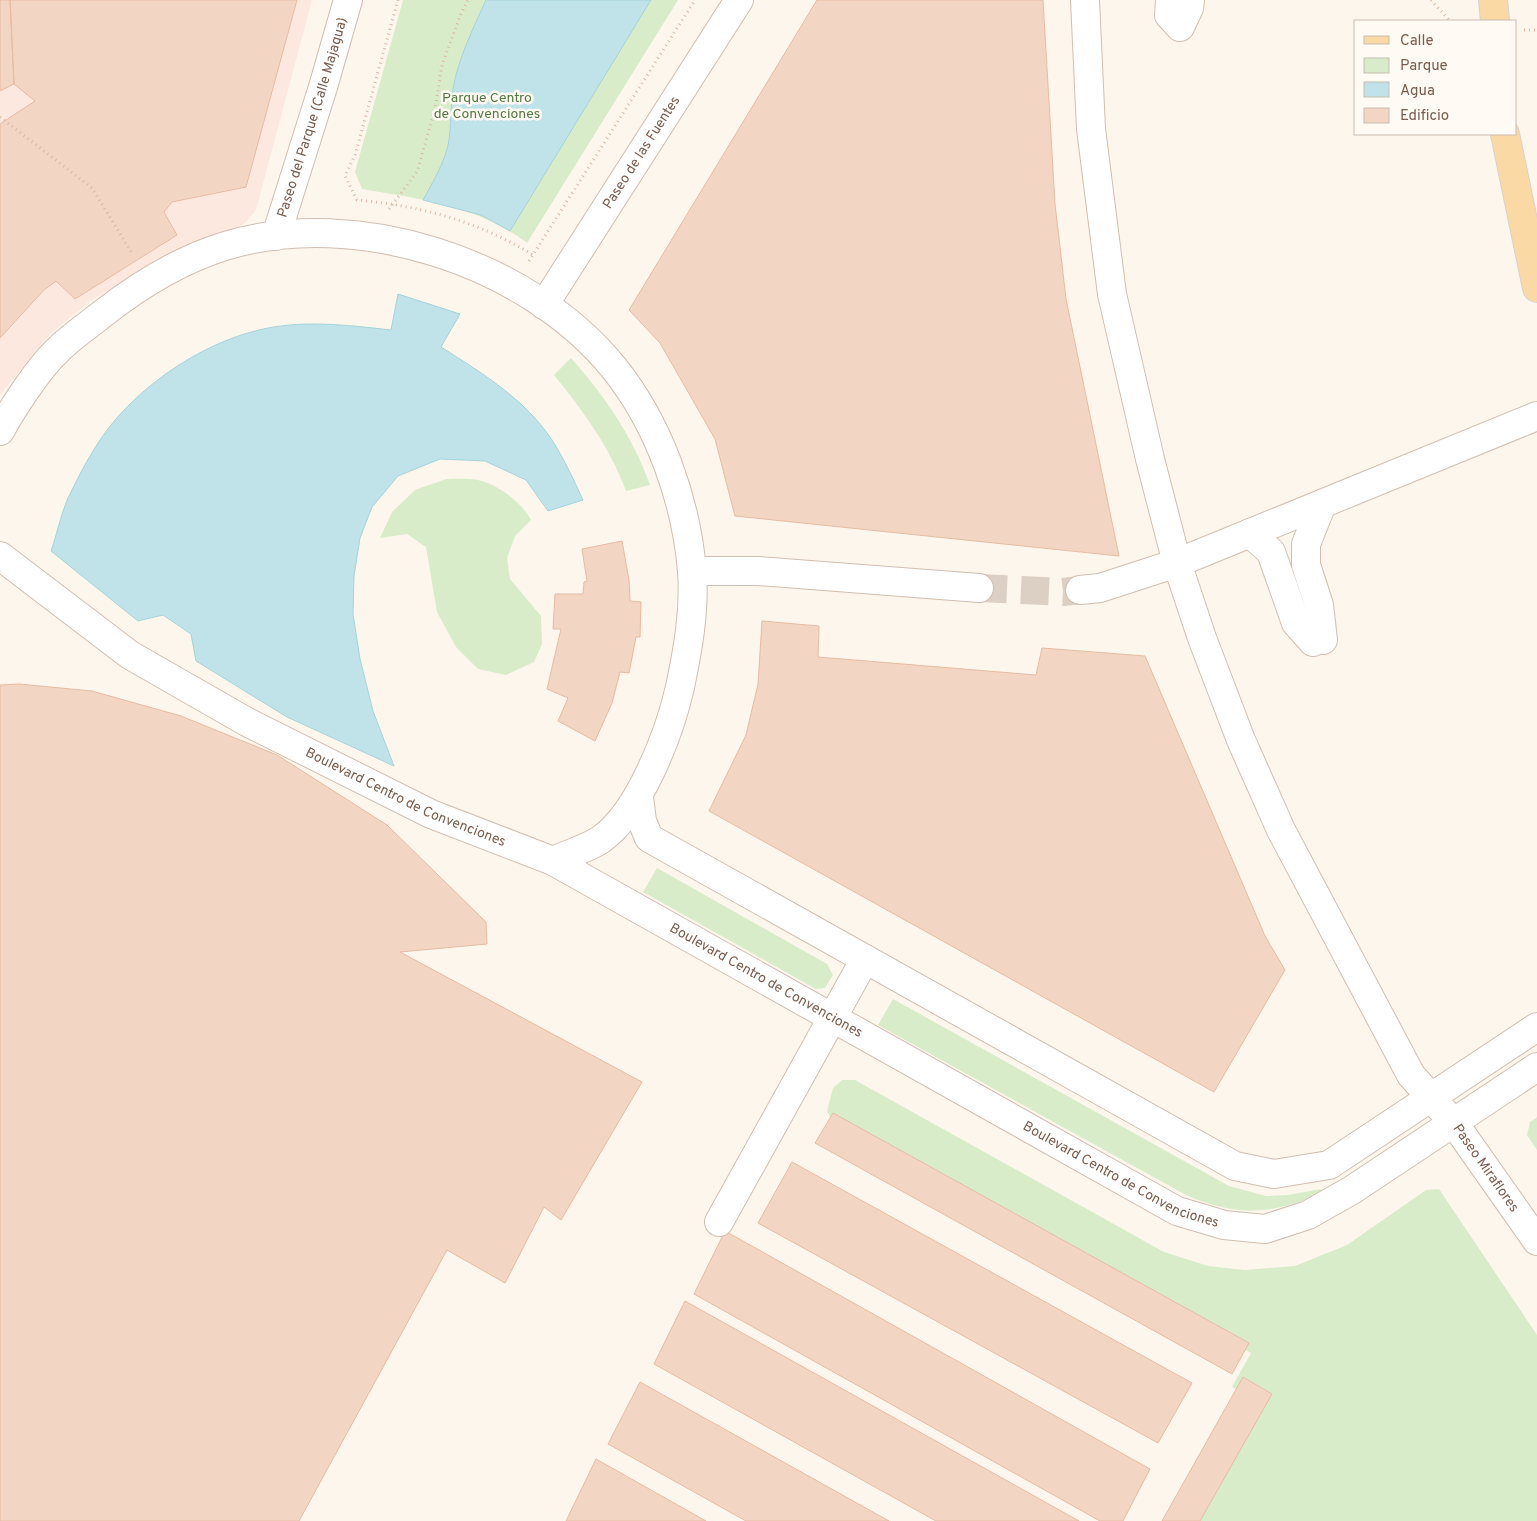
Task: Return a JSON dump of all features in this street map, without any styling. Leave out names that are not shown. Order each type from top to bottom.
[{"type":"main road","points":[[1493,0],[1494,20]]},
{"type":"main road","points":[[1505,135],[1537,288]]},
{"type":"street","name":"Paseo del Parque (Calle Majagua)","points":[[276,236],[348,0]]},
{"type":"street","name":"Paseo de las Fuentes","points":[[544,305],[739,0]]},
{"type":"street","name":"Paseo Miraflores","points":[[1084,0],[1091,129],[1112,294],[1150,459],[1177,563],[1241,740],[1281,830],[1411,1075],[1454,1123],[1537,1241]]},
{"type":"street","points":[[1170,0],[1169,15],[1180,27],[1189,8],[1190,0]]},
{"type":"street","points":[[0,431],[55,352],[132,291],[174,267],[226,246],[276,236],[320,234],[367,237],[412,245],[487,271],[514,284],[579,332],[614,368],[644,413],[676,490],[692,571],[688,649],[677,701],[639,798],[617,825],[601,840],[553,861]]},
{"type":"street","points":[[1080,590],[1100,588],[1177,563],[1537,416]]},
{"type":"street","points":[[1250,533],[1271,552],[1296,623],[1318,641],[1319,605],[1306,565],[1306,544],[1322,504]]},
{"type":"street","name":"Boulevard Centro de Convenciones","points":[[0,556],[130,655],[247,722],[431,814],[553,861],[1177,1210],[1224,1225],[1265,1229],[1308,1216],[1352,1190],[1537,1067]]},
{"type":"street","points":[[692,571],[758,571],[979,588]]},
{"type":"street","points":[[639,798],[642,821],[649,838],[1235,1166],[1274,1174],[1329,1164],[1432,1099],[1537,1027]]},
{"type":"street","points":[[719,1222],[865,959]]},
{"type":"path","points":[[398,0],[355,155],[345,176],[357,200],[393,203],[463,220],[513,243],[533,255]]},
{"type":"path","points":[[367,237],[417,172],[435,109],[442,65],[468,0]]},
{"type":"path","points":[[514,284],[695,0]]},
{"type":"path","points":[[1431,0],[1449,20]]},
{"type":"path","points":[[0,117],[92,188],[149,281]]},
{"type":"shaded area","points":[[0,0],[312,0],[256,210],[244,224],[145,269],[90,301],[50,334],[0,395]]},
{"type":"green space","name":"Parque Centro de Convenciones","points":[[403,0],[678,0],[527,243],[509,230],[469,212],[406,196],[362,189],[355,172]]},
{"type":"green space","points":[[571,358],[617,418],[635,450],[650,485],[626,491],[604,444],[554,375]]},
{"type":"green space","points":[[446,479],[474,479],[489,484],[503,491],[517,502],[531,520],[515,536],[507,558],[510,579],[541,616],[542,644],[534,662],[506,675],[478,669],[456,647],[437,612],[426,547],[407,534],[380,538],[392,512],[415,490]]},
{"type":"green space","points":[[657,868],[827,964],[833,975],[825,988],[816,989],[643,892]]},
{"type":"green space","points":[[893,999],[1229,1186],[1266,1196],[1288,1195],[1321,1189],[1322,1192],[1288,1205],[1255,1210],[1221,1207],[1186,1195],[878,1025]]},
{"type":"green space","points":[[842,1080],[855,1080],[1164,1252],[1208,1266],[1245,1270],[1295,1266],[1347,1245],[1426,1190],[1439,1189],[1537,1335],[1537,1521],[1200,1521],[1265,1404],[1232,1387],[1251,1353],[832,1120],[827,1111],[833,1088]]},
{"type":"green space","points":[[1537,1117],[1537,1150],[1527,1135],[1530,1122]]},
{"type":"water","points":[[486,0],[651,0],[510,231],[481,215],[423,200],[439,171],[445,155],[449,140],[456,75]]},
{"type":"water","points":[[398,294],[460,314],[441,347],[490,379],[534,417],[557,448],[583,500],[548,511],[526,480],[485,461],[440,459],[398,476],[372,507],[360,538],[354,576],[353,614],[360,659],[373,711],[394,766],[287,717],[196,661],[191,634],[163,615],[138,621],[51,551],[69,497],[96,447],[110,426],[126,408],[169,371],[202,351],[220,343],[237,336],[272,327],[323,324],[391,330]]},
{"type":"building","points":[[0,0],[10,0],[14,84],[0,91]]},
{"type":"building","points":[[10,0],[297,0],[246,187],[172,202],[164,212],[177,235],[75,299],[56,281],[44,290],[0,338],[0,124],[35,101],[14,84]]},
{"type":"building","points":[[817,0],[1043,0],[1055,204],[1066,299],[1119,556],[735,516],[715,439],[660,343],[629,310]]},
{"type":"building","points":[[622,541],[629,580],[630,601],[641,602],[640,637],[636,637],[629,673],[620,672],[612,703],[595,741],[558,721],[568,698],[547,689],[561,629],[553,629],[555,594],[583,594],[584,582],[587,581],[582,549]]},
{"type":"building","points":[[762,621],[819,626],[818,657],[1036,675],[1042,648],[1145,656],[1265,936],[1285,970],[1214,1092],[709,811],[746,735],[758,684]]},
{"type":"building","points":[[19,684],[92,691],[181,716],[277,755],[387,825],[486,922],[487,944],[400,952],[642,1082],[561,1220],[544,1207],[505,1283],[447,1250],[299,1521],[0,1521],[0,685]]},
{"type":"building","points":[[833,1113],[1249,1343],[1232,1374],[815,1143]]},
{"type":"building","points":[[792,1162],[1192,1383],[1158,1443],[758,1223]]},
{"type":"building","points":[[725,1231],[1150,1469],[1123,1521],[1100,1521],[694,1294]]},
{"type":"building","points":[[685,1301],[1079,1521],[936,1521],[654,1364]]},
{"type":"building","points":[[1243,1377],[1272,1394],[1200,1521],[1162,1521]]},
{"type":"building","points":[[640,1382],[889,1521],[746,1521],[608,1444]]},
{"type":"building","points":[[596,1459],[706,1521],[566,1521]]},
{"type":"tunnel","points":[[979,588],[1063,592],[1080,590]]}]
